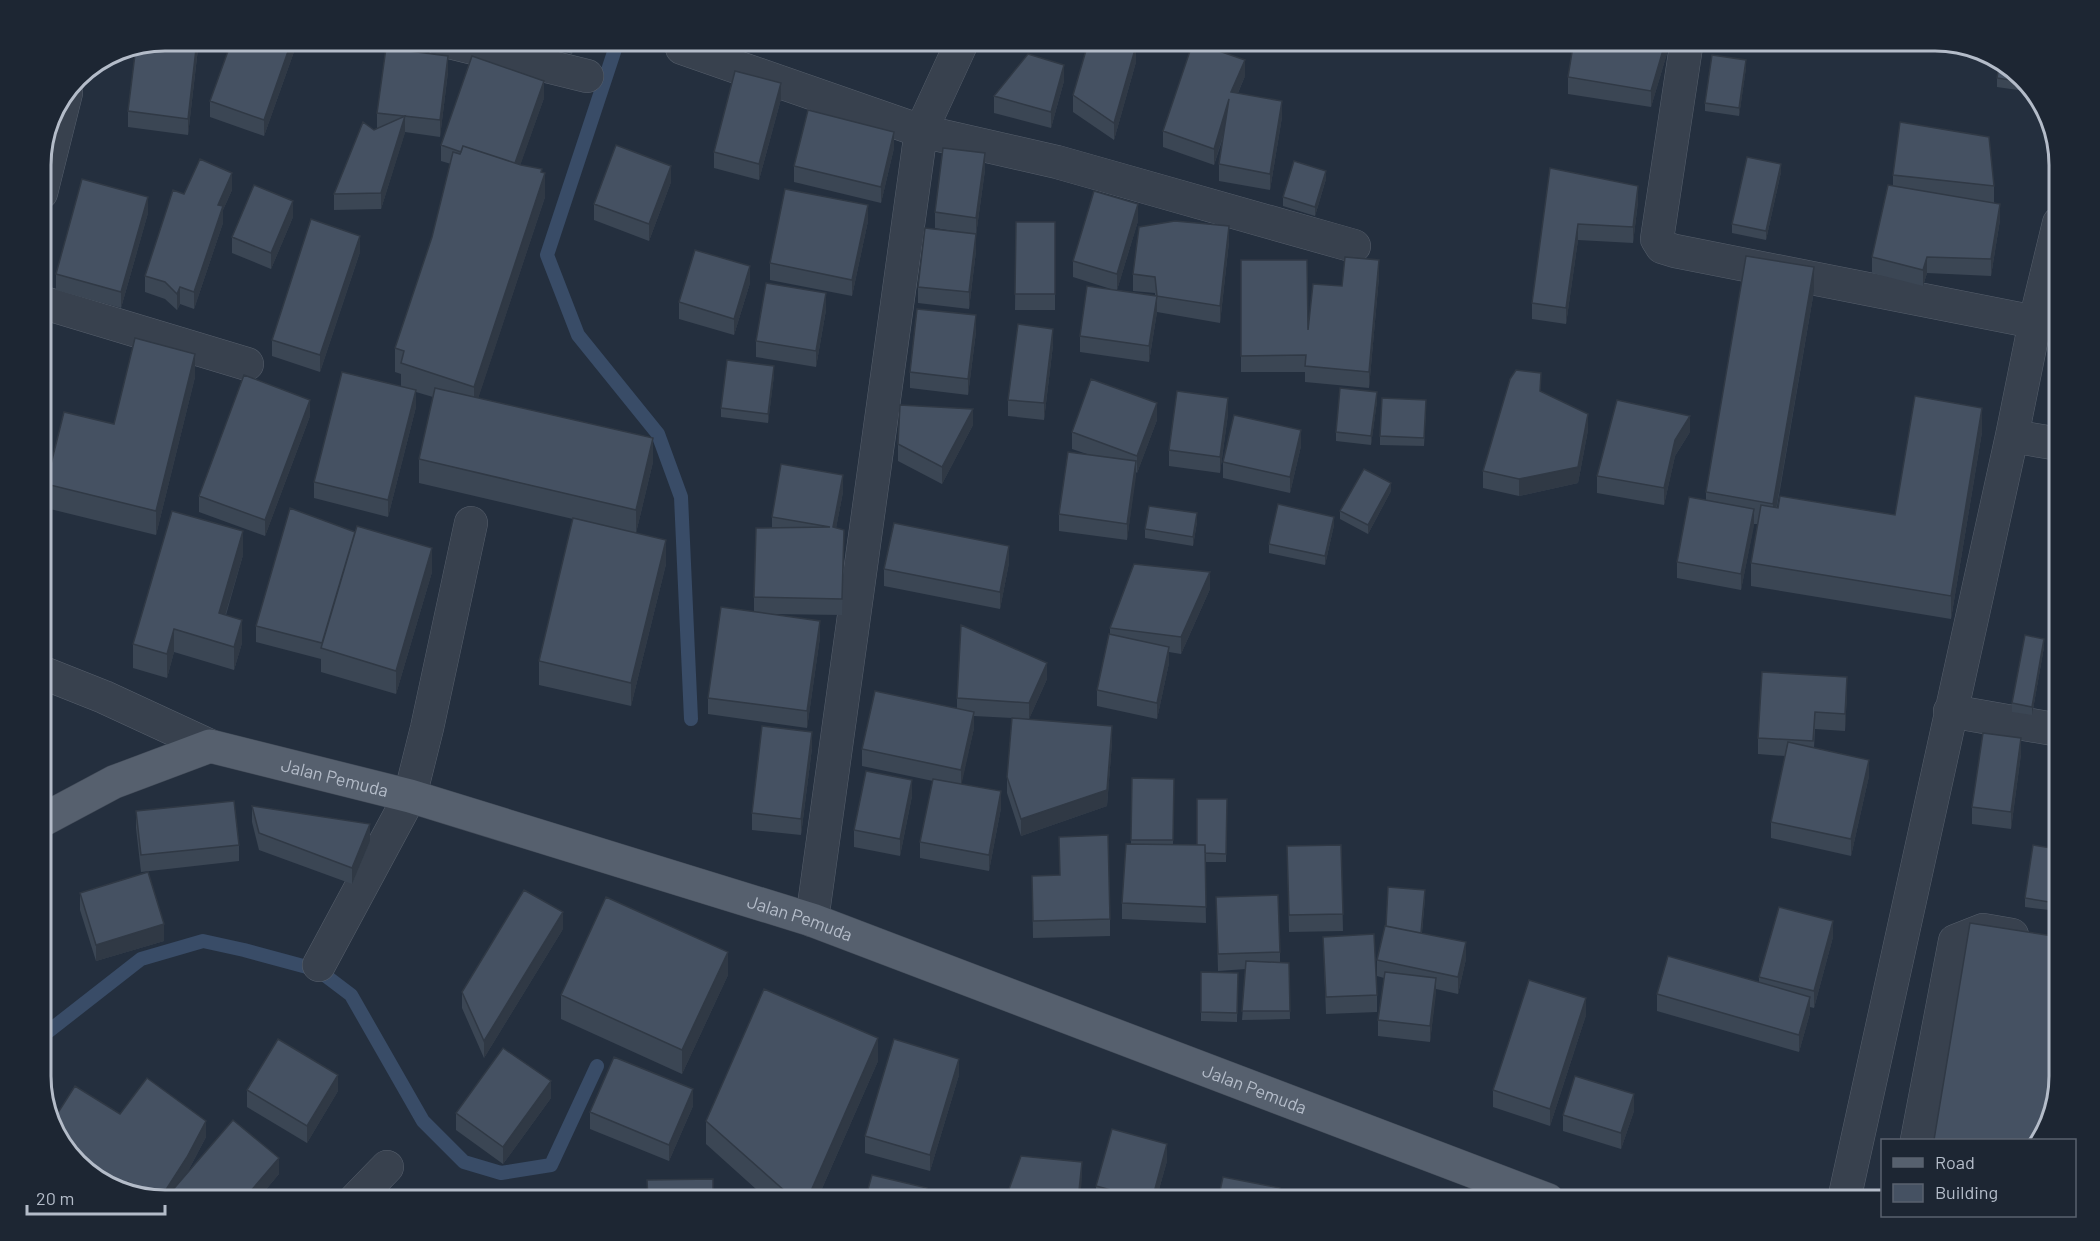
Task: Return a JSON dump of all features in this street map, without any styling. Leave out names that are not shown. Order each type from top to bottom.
[{"type":"main road","name":"Jalan Pemuda","points":[[210,746],[410,796],[812,920],[1522,1190]]},
{"type":"main road","points":[[51,816],[114,782],[210,746]]},
{"type":"street","points":[[485,51],[586,76]]},
{"type":"street","points":[[691,51],[921,131],[1057,162],[1354,246]]},
{"type":"street","points":[[812,920],[921,131],[958,51]]},
{"type":"street","points":[[1685,51],[1657,239],[1662,247],[2035,322]]},
{"type":"street","points":[[53,145],[57,130]]},
{"type":"street","points":[[1846,1190],[2049,266]]},
{"type":"street","points":[[51,305],[247,364]]},
{"type":"street","points":[[2013,436],[2049,442]]},
{"type":"street","points":[[319,965],[410,796],[432,706],[471,523]]},
{"type":"street","points":[[51,676],[104,697],[210,746]]},
{"type":"street","points":[[1950,711],[2049,728]]},
{"type":"street","points":[[1917,1139],[1955,941],[1983,930],[2037,939]]},
{"type":"street","points":[[365,1190],[387,1167]]},
{"type":"building","points":[[157,51],[196,51],[188,119],[128,111],[135,55]]},
{"type":"building","points":[[228,51],[288,51],[264,120],[210,101]]},
{"type":"building","points":[[386,51],[409,51],[448,56],[440,120],[377,113]]},
{"type":"building","points":[[1086,51],[1135,51],[1114,123],[1073,95]]},
{"type":"building","points":[[1190,51],[1219,51],[1245,60],[1231,92],[1282,101],[1270,174],[1219,164],[1229,99],[1214,149],[1163,131]]},
{"type":"building","points":[[1572,51],[1663,51],[1651,91],[1568,77]]},
{"type":"building","points":[[1028,54],[1064,65],[1051,112],[994,96]]},
{"type":"building","points":[[1712,55],[1746,60],[1739,108],[1705,103]]},
{"type":"building","points":[[472,56],[544,81],[515,163],[463,146],[461,152],[441,145]]},
{"type":"building","points":[[735,71],[781,83],[759,164],[714,152]]},
{"type":"building","points":[[1998,71],[2011,80],[1997,78]]},
{"type":"building","points":[[808,110],[894,132],[881,187],[794,166]]},
{"type":"building","points":[[405,116],[381,193],[334,194],[363,122],[374,130]]},
{"type":"building","points":[[1900,122],[1989,137],[1994,186],[1893,175]]},
{"type":"building","points":[[616,145],[671,166],[649,224],[594,204]]},
{"type":"building","points":[[463,146],[521,165],[542,169],[541,172],[545,173],[474,387],[401,363],[404,351],[395,348],[432,237],[453,152],[460,154]]},
{"type":"building","points":[[943,148],[985,153],[976,218],[935,212]]},
{"type":"building","points":[[1747,157],[1781,164],[1766,231],[1732,224]]},
{"type":"building","points":[[200,159],[232,173],[218,205],[223,206],[194,292],[180,287],[177,294],[165,282],[145,276],[173,190],[184,194]]},
{"type":"building","points":[[1294,161],[1326,171],[1315,207],[1283,197]]},
{"type":"building","points":[[1550,168],[1638,186],[1633,227],[1578,224],[1566,308],[1532,303]]},
{"type":"building","points":[[82,179],[148,197],[121,292],[56,274]]},
{"type":"building","points":[[254,185],[293,201],[271,253],[232,237]]},
{"type":"building","points":[[1888,185],[2000,204],[1991,259],[1927,257],[1923,270],[1872,257]]},
{"type":"building","points":[[785,189],[868,205],[852,280],[770,263]]},
{"type":"building","points":[[1094,191],[1138,204],[1117,274],[1073,261]]},
{"type":"building","points":[[311,219],[360,236],[320,355],[272,340]]},
{"type":"building","points":[[1175,221],[1229,226],[1220,306],[1157,296],[1155,277],[1133,274],[1139,227]]},
{"type":"building","points":[[1016,222],[1055,222],[1055,294],[1015,294]]},
{"type":"building","points":[[925,228],[976,234],[969,292],[918,287]]},
{"type":"building","points":[[695,250],[750,266],[734,319],[679,302]]},
{"type":"building","points":[[1746,256],[1814,267],[1773,504],[1706,492]]},
{"type":"building","points":[[1345,257],[1379,260],[1369,372],[1305,366],[1306,355],[1241,356],[1241,260],[1307,260],[1308,330],[1313,284],[1342,286]]},
{"type":"building","points":[[766,283],[826,293],[816,351],[756,341]]},
{"type":"building","points":[[1087,286],[1157,296],[1149,346],[1080,336]]},
{"type":"building","points":[[917,309],[976,315],[968,379],[910,372]]},
{"type":"building","points":[[1018,324],[1053,329],[1044,403],[1008,400]]},
{"type":"building","points":[[135,338],[195,354],[156,511],[51,485],[51,464],[64,412],[114,424]]},
{"type":"building","points":[[727,360],[774,366],[768,414],[721,408]]},
{"type":"building","points":[[1516,370],[1541,373],[1540,391],[1588,414],[1578,467],[1519,479],[1483,471],[1510,379]]},
{"type":"building","points":[[342,372],[416,390],[388,500],[314,482]]},
{"type":"building","points":[[244,375],[310,400],[265,520],[199,496]]},
{"type":"building","points":[[1091,379],[1157,403],[1137,456],[1072,432]]},
{"type":"building","points":[[435,388],[653,438],[636,510],[419,459]]},
{"type":"building","points":[[1340,388],[1377,392],[1371,436],[1336,432]]},
{"type":"building","points":[[1177,391],[1228,398],[1220,457],[1169,450]]},
{"type":"building","points":[[1915,396],[1982,408],[1951,596],[1751,563],[1761,505],[1778,508],[1780,496],[1895,515]]},
{"type":"building","points":[[1382,398],[1426,400],[1424,438],[1380,436]]},
{"type":"building","points":[[1617,400],[1690,416],[1675,440],[1664,488],[1597,476]]},
{"type":"building","points":[[900,405],[973,409],[942,467],[898,444]]},
{"type":"building","points":[[1234,415],[1301,430],[1290,477],[1223,462]]},
{"type":"building","points":[[1068,452],[1136,461],[1127,524],[1059,514]]},
{"type":"building","points":[[781,464],[843,475],[833,527],[844,530],[842,599],[754,597],[756,528],[830,527],[772,517]]},
{"type":"building","points":[[1364,469],[1391,483],[1368,525],[1340,511]]},
{"type":"building","points":[[1689,497],[1754,509],[1741,574],[1677,562]]},
{"type":"building","points":[[1278,504],[1334,517],[1325,556],[1269,544]]},
{"type":"building","points":[[1149,506],[1197,513],[1193,537],[1145,529]]},
{"type":"building","points":[[290,508],[355,532],[322,643],[256,626]]},
{"type":"building","points":[[172,511],[243,531],[219,613],[242,620],[234,647],[174,629],[167,654],[133,644]]},
{"type":"building","points":[[573,518],[666,540],[631,683],[539,661]]},
{"type":"building","points":[[894,523],[1009,546],[1000,592],[884,569]]},
{"type":"building","points":[[357,526],[432,548],[396,671],[321,648]]},
{"type":"building","points":[[1134,564],[1210,572],[1181,637],[1110,628]]},
{"type":"building","points":[[721,607],[820,621],[807,711],[708,698]]},
{"type":"building","points":[[961,625],[1047,663],[1029,703],[957,698]]},
{"type":"building","points":[[1109,634],[1169,647],[1157,703],[1097,690]]},
{"type":"building","points":[[2025,635],[2044,639],[2032,707],[2012,703]]},
{"type":"building","points":[[1762,672],[1847,677],[1845,714],[1815,712],[1813,741],[1758,738]]},
{"type":"building","points":[[875,691],[974,712],[961,770],[862,749]]},
{"type":"building","points":[[1012,718],[1112,726],[1107,790],[1021,819],[1007,777]]},
{"type":"building","points":[[762,726],[812,732],[801,819],[752,813]]},
{"type":"building","points":[[1983,733],[2021,738],[2011,812],[1972,807]]},
{"type":"building","points":[[1788,742],[1869,760],[1851,839],[1771,822]]},
{"type":"building","points":[[866,771],[912,780],[900,839],[854,830]]},
{"type":"building","points":[[1132,778],[1174,779],[1173,840],[1131,840]]},
{"type":"building","points":[[933,779],[1001,791],[989,855],[920,842]]},
{"type":"building","points":[[1197,799],[1227,799],[1226,854],[1205,853],[1205,845],[1197,845]]},
{"type":"building","points":[[234,801],[239,845],[141,855],[136,811]]},
{"type":"building","points":[[252,806],[370,824],[352,868],[259,833]]},
{"type":"building","points":[[1108,835],[1110,919],[1033,921],[1032,876],[1060,875],[1059,837]]},
{"type":"building","points":[[1126,844],[1205,845],[1206,907],[1122,903]]},
{"type":"building","points":[[1341,845],[1343,914],[1289,915],[1287,846]]},
{"type":"building","points":[[2033,845],[2049,848],[2049,902],[2025,898]]},
{"type":"building","points":[[148,872],[164,924],[96,945],[80,893]]},
{"type":"building","points":[[1388,887],[1425,890],[1421,933],[1386,926]]},
{"type":"building","points":[[524,890],[563,912],[484,1041],[462,992]]},
{"type":"building","points":[[1278,895],[1280,952],[1218,954],[1216,897]]},
{"type":"building","points":[[606,897],[728,952],[682,1050],[561,995]]},
{"type":"building","points":[[1779,907],[1833,921],[1814,991],[1759,977]]},
{"type":"building","points":[[1970,923],[2049,935],[2048,1091],[2045,1106],[2034,1133],[2030,1139],[1934,1139]]},
{"type":"building","points":[[1385,926],[1466,942],[1458,977],[1377,960]]},
{"type":"building","points":[[1374,934],[1377,995],[1326,997],[1323,937]]},
{"type":"building","points":[[1668,956],[1810,997],[1799,1035],[1657,994]]},
{"type":"building","points":[[1246,961],[1289,963],[1290,1011],[1242,1011]]},
{"type":"building","points":[[1201,972],[1238,973],[1237,1013],[1201,1012]]},
{"type":"building","points":[[1385,972],[1436,978],[1430,1026],[1378,1020]]},
{"type":"building","points":[[1529,980],[1586,998],[1550,1109],[1493,1090]]},
{"type":"building","points":[[764,989],[878,1038],[811,1190],[784,1190],[706,1121]]},
{"type":"building","points":[[278,1039],[338,1075],[307,1126],[247,1090]]},
{"type":"building","points":[[894,1039],[959,1059],[930,1155],[865,1136]]},
{"type":"building","points":[[503,1048],[551,1081],[503,1147],[456,1113]]},
{"type":"building","points":[[614,1057],[693,1089],[669,1145],[590,1112]]},
{"type":"building","points":[[1575,1076],[1634,1094],[1621,1133],[1563,1115]]},
{"type":"building","points":[[147,1078],[206,1121],[166,1190],[135,1186],[108,1175],[84,1157],[66,1133],[57,1114],[75,1086],[120,1114]]},
{"type":"building","points":[[233,1120],[279,1158],[252,1190],[173,1190]]},
{"type":"building","points":[[1112,1129],[1167,1144],[1155,1190],[1111,1190],[1096,1186]]},
{"type":"building","points":[[1021,1156],[1082,1162],[1079,1190],[1009,1190]]},
{"type":"building","points":[[872,1175],[927,1188],[926,1190],[868,1190]]},
{"type":"building","points":[[1223,1177],[1280,1188],[1280,1190],[1220,1190]]},
{"type":"building","points":[[713,1179],[713,1190],[648,1190],[647,1180]]},
{"type":"waterway","points":[[614,51],[547,255],[578,335],[658,434],[681,497],[691,719]]},
{"type":"waterway","points":[[51,1029],[141,959],[203,941],[318,970],[351,995],[423,1121],[464,1162],[501,1173],[551,1165],[597,1066]]}]
